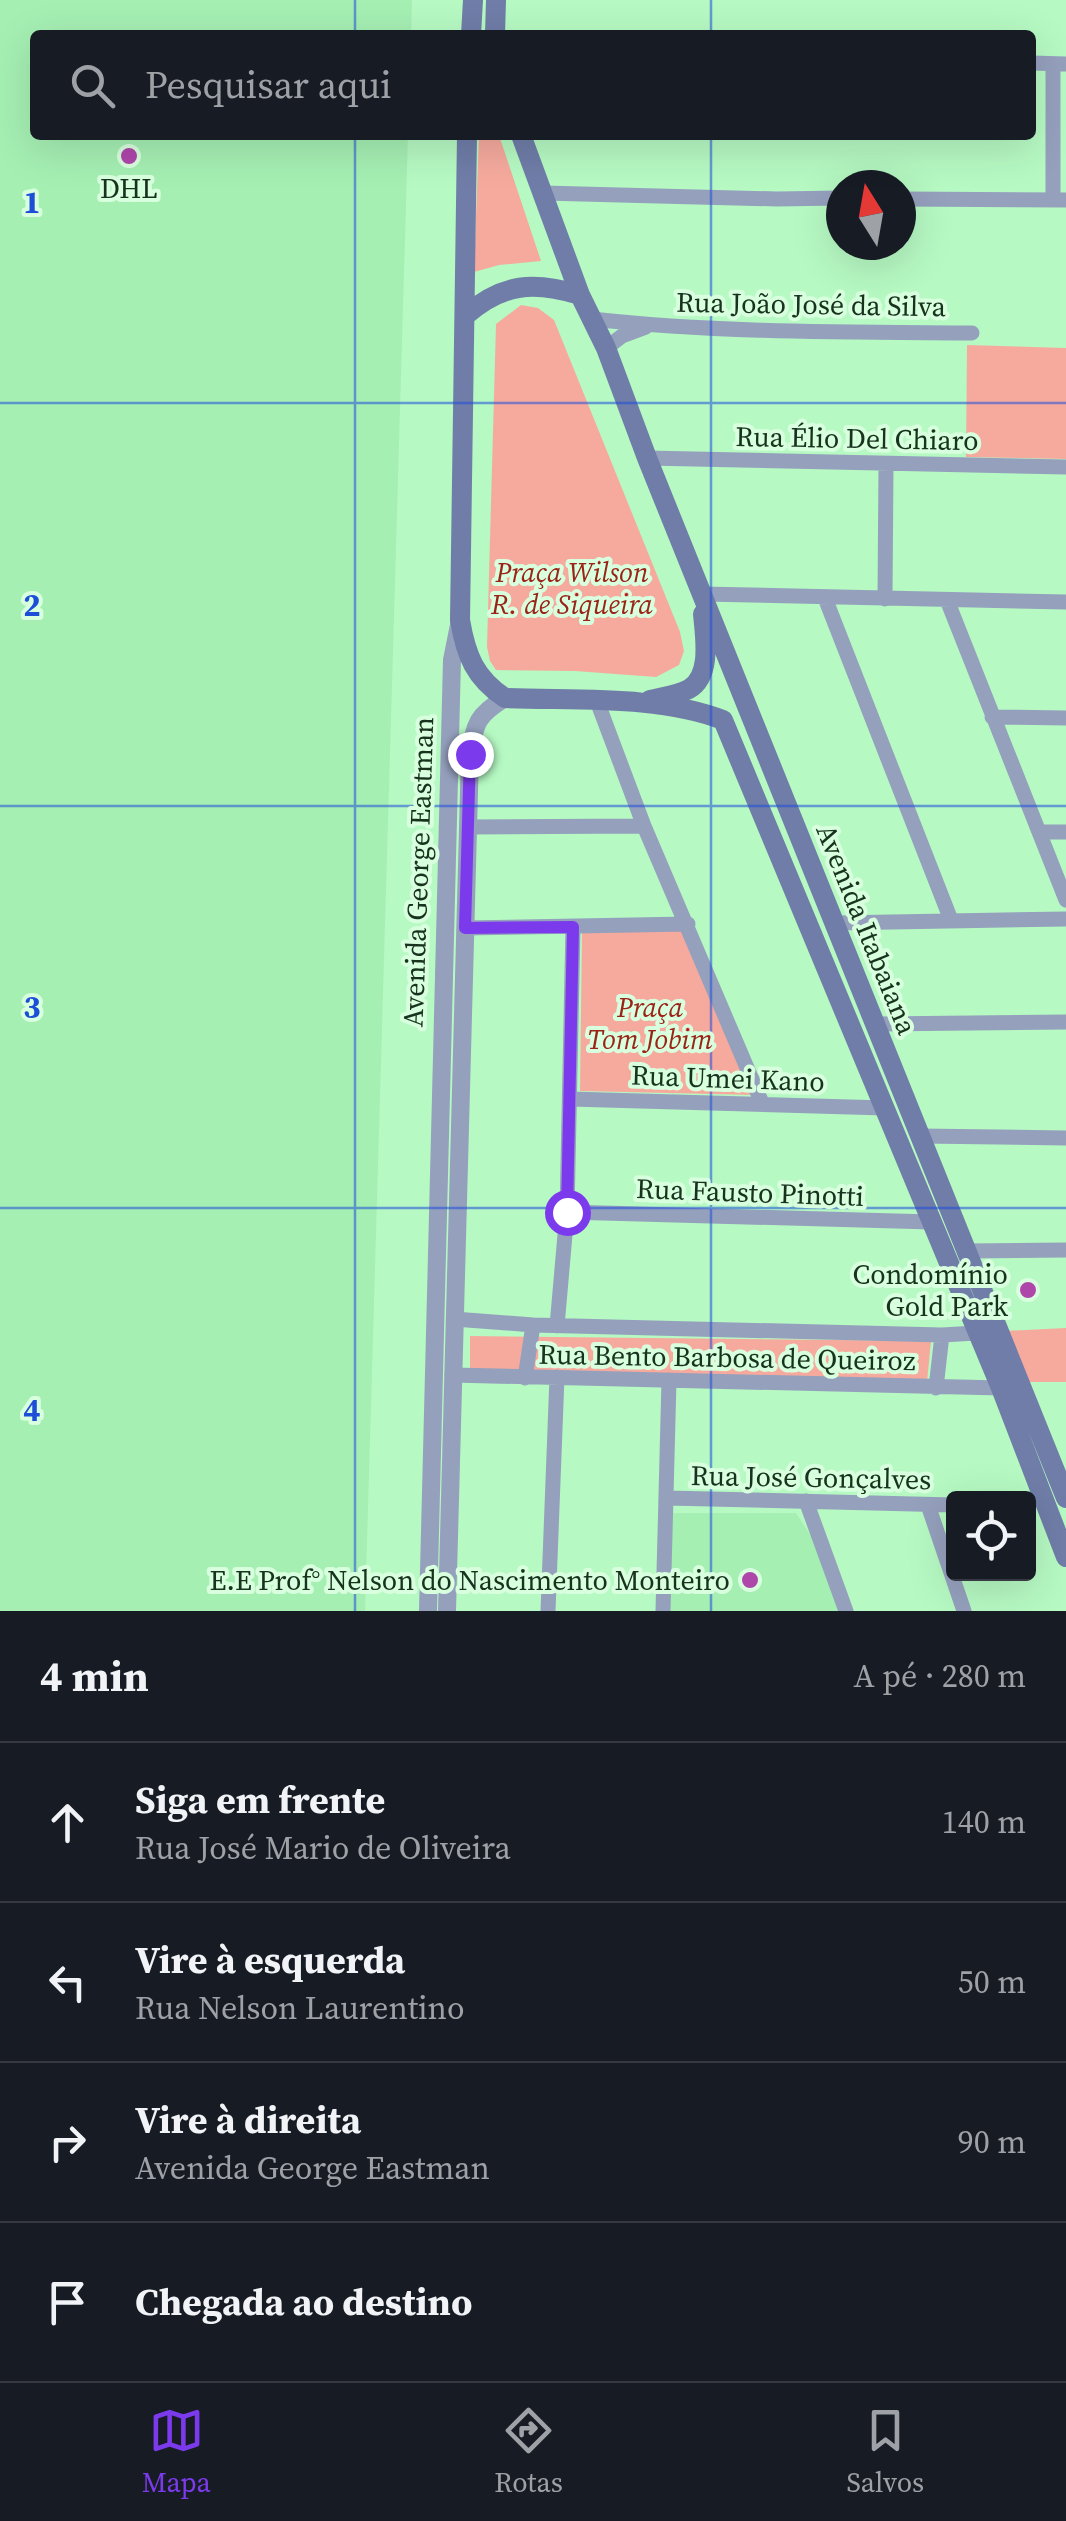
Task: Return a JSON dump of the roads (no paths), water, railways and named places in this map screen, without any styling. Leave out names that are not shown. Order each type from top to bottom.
[{"type":"main road","points":[[471,30],[472,0]]},
{"type":"main road","points":[[495,30],[496,0]]},
{"type":"main road","name":"Avenida George Eastman","points":[[460,620],[467,140]]},
{"type":"main road","points":[[524,140],[580,294],[606,348]]},
{"type":"main road","points":[[466,315],[488,298],[516,288],[544,286],[580,294]]},
{"type":"main road","name":"Avenida Itabaiana","points":[[606,348],[1066,1498]]},
{"type":"main road","points":[[460,620],[464,642],[478,675],[506,698],[639,703],[686,691],[698,682],[704,666],[702,594]]},
{"type":"main road","name":"Avenida Itabaiana","points":[[639,703],[702,712],[723,720],[1000,1388],[1037,1508],[1066,1557]]},
{"type":"street","points":[[916,199],[1059,200],[1059,64]]},
{"type":"street","points":[[542,194],[826,198]]},
{"type":"street","name":"Rua João José da Silva","points":[[592,319],[649,326],[972,333]]},
{"type":"street","name":"Rua João José da Silva","points":[[606,348],[622,336],[649,326]]},
{"type":"street","name":"Rua Élio Del Chiaro","points":[[647,458],[1066,467]]},
{"type":"street","points":[[886,464],[886,599]]},
{"type":"street","points":[[702,594],[1066,602]]},
{"type":"street","points":[[825,598],[951,920]]},
{"type":"street","points":[[947,600],[1066,900]]},
{"type":"street","name":"Avenida George Eastman","points":[[428,1611],[452,660],[460,620]]},
{"type":"street","name":"Avenida George Eastman","points":[[448,1611],[470,754],[474,724],[488,708],[506,698]]},
{"type":"street","points":[[598,702],[644,826],[762,1103]]},
{"type":"street","points":[[992,717],[1066,718]]},
{"type":"street","points":[[468,827],[644,826]]},
{"type":"street","points":[[1040,832],[1066,832]]},
{"type":"street","points":[[835,923],[1066,919]]},
{"type":"street","points":[[465,928],[688,924]]},
{"type":"street","points":[[557,1326],[567,1212],[573,927]]},
{"type":"street","points":[[877,1024],[1066,1022]]},
{"type":"street","name":"Rua Umei Kano","points":[[570,1098],[885,1108]]},
{"type":"street","points":[[920,1136],[1066,1138]]},
{"type":"street","name":"Rua Fausto Pinotti","points":[[567,1212],[932,1222]]},
{"type":"street","points":[[966,1252],[1066,1250]]},
{"type":"street","name":"Rua Bento Barbosa de Queiroz","points":[[454,1319],[533,1326],[942,1336],[976,1332]]},
{"type":"street","points":[[525,1378],[533,1326]]},
{"type":"street","points":[[936,1388],[942,1336]]},
{"type":"street","name":"Rua Bento Barbosa de Queiroz","points":[[452,1375],[1000,1388]]},
{"type":"street","points":[[548,1611],[557,1378]]},
{"type":"street","points":[[663,1611],[670,1380]]},
{"type":"street","name":"Rua José Gonçalves","points":[[666,1498],[946,1505]]},
{"type":"street","points":[[806,1501],[846,1611]]},
{"type":"street","points":[[928,1505],[964,1611]]},
{"type":"place","name":"DHL","points":[[129,156]]},
{"type":"place","name":"Condomínio Gold Park","points":[[1028,1290]]},
{"type":"place","name":"E.E Prof° Nelson do Nascimento Monteiro","points":[[750,1580]]},
{"type":"park label","name":"Praça Wilson R. de Siqueira","points":[[572,588]]},
{"type":"park label","name":"Praça Tom Jobim","points":[[650,1023]]}]
